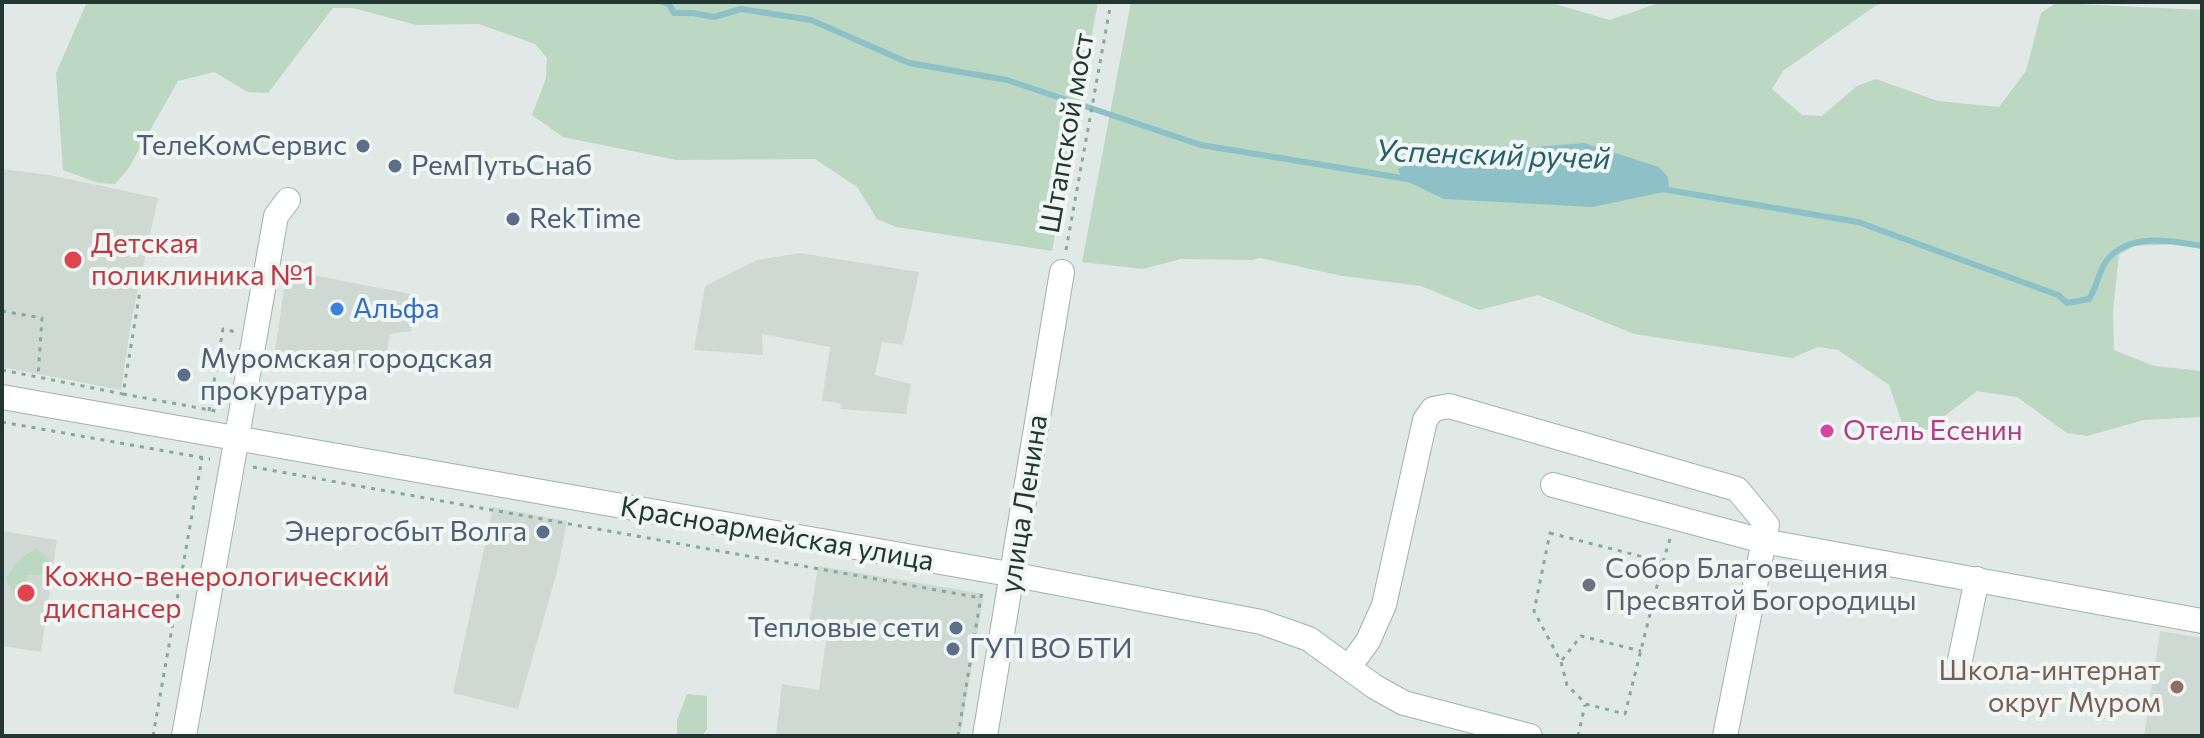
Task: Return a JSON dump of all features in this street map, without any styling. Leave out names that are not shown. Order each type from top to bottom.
[{"type":"street","points":[[184,736],[276,216],[288,200]]},
{"type":"street","name":"улица Ленина","points":[[985,736],[1062,272]]},
{"type":"street","name":"Красноармейская улица","points":[[2,397],[239,427],[1261,622],[1309,639],[1375,687],[1404,703],[1530,736]]},
{"type":"street","points":[[1349,667],[1368,641],[1384,605],[1425,420],[1433,409],[1449,406],[1737,489],[1767,525],[1725,736]]},
{"type":"street","points":[[1553,485],[1673,526],[2202,621]]},
{"type":"street","points":[[1959,665],[1977,579]]},
{"type":"path","name":"Штапской мост","points":[[1062,272],[1111,2]]},
{"type":"path","points":[[123,394],[141,285]]},
{"type":"path","points":[[2,311],[42,318],[38,377]]},
{"type":"path","points":[[153,736],[223,329],[255,336]]},
{"type":"path","points":[[2,370],[123,394],[208,422],[239,427]]},
{"type":"path","points":[[2,422],[981,598]]},
{"type":"path","points":[[1663,562],[1550,533],[1534,611],[1561,662],[1567,685],[1586,704],[1625,714],[1673,526]]},
{"type":"path","points":[[958,736],[985,571]]},
{"type":"path","points":[[1561,662],[1581,636],[1641,651]]},
{"type":"path","points":[[1578,736],[1586,704]]},
{"type":"shaded area","name":"Детская поликлиника №1","points":[[2,169],[50,175],[158,198],[131,322],[121,390],[2,367]]},
{"type":"shaded area","points":[[800,253],[919,272],[903,345],[882,342],[875,375],[911,384],[906,414],[841,409],[840,403],[822,401],[830,347],[762,334],[763,355],[694,350],[705,286],[757,260]]},
{"type":"shaded area","points":[[287,270],[416,295],[411,331],[390,334],[384,370],[275,350]]},
{"type":"shaded area","points":[[493,507],[567,521],[558,568],[518,709],[453,693]]},
{"type":"shaded area","name":"Кожно-венерологический диспансер","points":[[2,531],[57,540],[41,652],[2,646]]},
{"type":"shaded area","points":[[818,566],[984,594],[960,736],[776,736],[782,684],[819,690],[827,634],[808,631]]},
{"type":"shaded area","name":"Школа-интернат округ Муром","points":[[2160,631],[2202,638],[2202,736],[2144,736]]},
{"type":"green space","points":[[87,2],[1098,2],[1052,251],[896,227],[877,219],[857,187],[815,159],[676,160],[563,137],[532,115],[546,78],[547,58],[535,44],[479,24],[416,25],[353,8],[333,8],[268,93],[248,92],[214,72],[178,81],[128,169],[115,184],[98,183],[63,170],[56,73]]},
{"type":"green space","points":[[1131,2],[1548,2],[1610,20],[1662,2],[1887,2],[1875,6],[1783,71],[1772,89],[1802,115],[1822,116],[1857,86],[1876,79],[1938,101],[1999,107],[2026,71],[2041,13],[2056,3],[2202,10],[2202,243],[2134,246],[2119,255],[2113,311],[2114,350],[2154,366],[2202,371],[2202,417],[2144,420],[2087,436],[2067,433],[2017,397],[1977,391],[1920,435],[1902,423],[1889,385],[1838,350],[1818,347],[1792,358],[1634,334],[1538,295],[1479,310],[1421,286],[1342,276],[1260,258],[1181,259],[1143,269],[1082,262]]},
{"type":"green space","points":[[37,548],[49,560],[45,575],[28,575],[22,592],[14,596],[6,578],[22,557]]},
{"type":"green space","points":[[687,694],[707,696],[707,729],[702,736],[677,736],[677,720]]},
{"type":"water","points":[[1584,143],[1659,167],[1668,177],[1669,191],[1592,207],[1444,199],[1402,179],[1398,169],[1424,156]]},
{"type":"waterway","name":"Успенский ручей","points":[[663,2],[669,4],[674,13],[714,17],[741,9],[811,20],[909,63],[1007,80],[1201,145],[1408,179]]},
{"type":"waterway","name":"Успенский ручей","points":[[1662,189],[1858,222],[2058,295],[2067,303],[2089,299],[2107,260],[2127,245],[2152,241],[2202,246]]},
{"type":"place","name":"ТелеКомСервис","points":[[363,146]]},
{"type":"place","name":"РемПутьСнаб","points":[[395,166]]},
{"type":"place","name":"RekTime","points":[[513,219]]},
{"type":"place","name":"Детская поликлиника №1","points":[[73,260]]},
{"type":"place","name":"Альфа","points":[[337,309]]},
{"type":"place","name":"Муромская городская прокуратура","points":[[184,375]]},
{"type":"place","name":"Отель Есенин","points":[[1827,431]]},
{"type":"place","name":"Энергосбыт Волга","points":[[543,532]]},
{"type":"place","name":"Собор Благовещения Пресвятой Богородицы","points":[[1589,585]]},
{"type":"place","name":"Кожно-венерологический диспансер","points":[[26,593]]},
{"type":"place","name":"Тепловые сети","points":[[956,628]]},
{"type":"place","name":"ГУП ВО БТИ","points":[[953,649]]},
{"type":"place","name":"Школа-интернат округ Муром","points":[[2177,687]]}]
